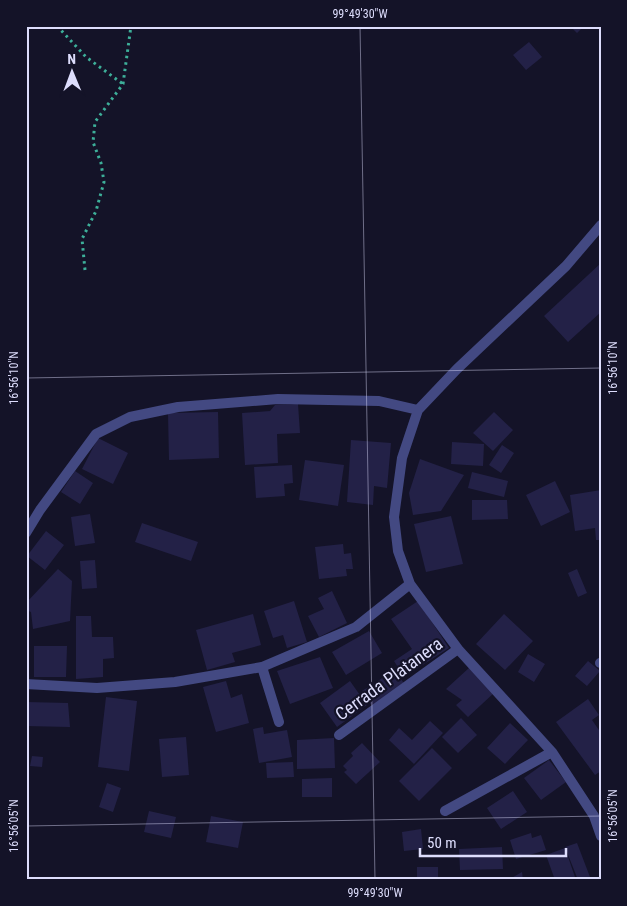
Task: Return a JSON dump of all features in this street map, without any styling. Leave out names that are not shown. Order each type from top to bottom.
[{"type":"street","points":[[601,225],[566,266],[457,369],[418,410],[402,458],[394,517],[398,551],[410,584],[458,649],[552,752],[594,816],[601,836]]},
{"type":"street","points":[[26,533],[40,510],[96,434],[130,417],[178,407],[278,399],[379,400],[418,410]]},
{"type":"street","points":[[26,684],[98,688],[175,682],[262,667],[356,627],[410,584]]},
{"type":"street","name":"Cerrada Platanera","points":[[339,735],[458,649]]},
{"type":"street","points":[[262,667],[279,722]]},
{"type":"street","points":[[446,811],[552,752]]},
{"type":"path","points":[[57,26],[86,57],[123,84]]},
{"type":"path","points":[[85,270],[82,239],[96,211],[104,182],[101,162],[93,142],[95,122],[123,84],[131,26]]},
{"type":"building","points":[[570,26],[584,26],[577,33]]},
{"type":"building","points":[[529,42],[542,57],[526,70],[513,55]]},
{"type":"building","points":[[601,263],[601,312],[568,342],[544,316]]},
{"type":"building","points":[[298,404],[300,433],[277,434],[278,463],[245,465],[242,413],[270,411],[275,405]]},
{"type":"building","points":[[218,412],[219,458],[169,460],[168,413]]},
{"type":"building","points":[[494,412],[513,430],[493,451],[473,433]]},
{"type":"building","points":[[98,438],[128,453],[113,484],[82,469]]},
{"type":"building","points":[[351,440],[391,443],[387,488],[374,486],[373,505],[347,502]]},
{"type":"building","points":[[452,442],[484,444],[483,466],[451,464]]},
{"type":"building","points":[[502,445],[514,453],[501,473],[489,465]]},
{"type":"building","points":[[420,459],[464,475],[441,511],[413,515],[409,493]]},
{"type":"building","points":[[305,460],[344,465],[338,506],[299,500]]},
{"type":"building","points":[[292,465],[293,483],[284,484],[285,496],[256,498],[254,467]]},
{"type":"building","points":[[75,471],[93,483],[80,504],[61,492]]},
{"type":"building","points":[[472,472],[508,481],[504,497],[468,488]]},
{"type":"building","points":[[555,481],[570,512],[541,526],[526,495]]},
{"type":"building","points":[[601,490],[601,540],[596,540],[595,528],[575,531],[570,495]]},
{"type":"building","points":[[472,500],[507,500],[508,519],[472,520]]},
{"type":"building","points":[[90,514],[95,543],[75,546],[71,517]]},
{"type":"building","points":[[451,516],[463,564],[426,572],[414,524]]},
{"type":"building","points":[[142,523],[198,542],[191,561],[135,542]]},
{"type":"building","points":[[46,531],[64,545],[45,570],[27,556]]},
{"type":"building","points":[[343,544],[344,554],[351,553],[353,569],[346,569],[347,576],[319,579],[315,547]]},
{"type":"building","points":[[95,560],[97,588],[82,589],[80,561]]},
{"type":"building","points":[[58,569],[72,581],[70,621],[33,629],[31,612],[26,610],[26,603]]},
{"type":"building","points":[[577,569],[587,593],[578,597],[568,573]]},
{"type":"building","points":[[332,591],[347,623],[319,637],[308,616],[324,609],[318,598]]},
{"type":"building","points":[[294,601],[307,642],[287,648],[283,635],[273,638],[264,611]]},
{"type":"building","points":[[418,601],[449,648],[404,677],[394,661],[412,649],[391,619]]},
{"type":"building","points":[[253,614],[261,645],[232,653],[235,662],[207,670],[196,630]]},
{"type":"building","points":[[504,614],[533,641],[505,670],[476,644]]},
{"type":"building","points":[[76,616],[91,616],[92,637],[113,637],[114,658],[103,659],[103,677],[76,679]]},
{"type":"building","points":[[369,631],[382,653],[346,675],[332,652]]},
{"type":"building","points":[[34,646],[67,646],[66,677],[34,677]]},
{"type":"building","points":[[528,654],[545,664],[534,682],[518,672]]},
{"type":"building","points":[[320,657],[333,688],[290,704],[277,671]]},
{"type":"building","points":[[588,661],[600,671],[587,686],[575,676]]},
{"type":"building","points":[[470,667],[495,692],[468,717],[456,705],[462,700],[446,689]]},
{"type":"building","points":[[395,670],[405,685],[372,706],[362,691]]},
{"type":"building","points":[[226,681],[231,698],[242,694],[249,723],[216,732],[203,687]]},
{"type":"building","points":[[350,681],[367,705],[337,727],[320,703]]},
{"type":"building","points":[[106,697],[137,701],[129,771],[98,767]]},
{"type":"building","points":[[588,699],[599,715],[592,720],[601,733],[601,771],[595,775],[556,722]]},
{"type":"building","points":[[26,702],[68,703],[70,727],[26,726]]},
{"type":"building","points":[[461,718],[477,735],[458,753],[442,737]]},
{"type":"building","points":[[430,721],[443,733],[414,764],[389,740],[399,728],[412,740]]},
{"type":"building","points":[[510,723],[528,740],[505,764],[487,748]]},
{"type":"building","points":[[263,727],[264,734],[287,730],[292,757],[259,763],[253,729]]},
{"type":"building","points":[[186,737],[189,775],[162,777],[159,739]]},
{"type":"building","points":[[334,738],[335,768],[297,769],[297,740]]},
{"type":"building","points":[[362,743],[380,762],[356,784],[344,772],[347,770],[343,766],[353,756],[351,753]]},
{"type":"building","points":[[432,748],[452,768],[419,801],[399,781]]},
{"type":"building","points":[[32,756],[43,757],[42,767],[30,766]]},
{"type":"building","points":[[549,760],[566,782],[541,800],[524,778]]},
{"type":"building","points":[[293,762],[294,777],[267,778],[266,763]]},
{"type":"building","points":[[332,778],[332,797],[302,797],[302,779]]},
{"type":"building","points":[[107,783],[121,788],[113,812],[99,807]]},
{"type":"building","points":[[513,791],[527,812],[501,829],[487,808]]},
{"type":"building","points":[[149,811],[176,817],[171,838],[144,832]]},
{"type":"building","points":[[211,816],[243,822],[238,848],[206,842]]},
{"type":"building","points":[[421,829],[423,849],[404,851],[402,832]]},
{"type":"building","points":[[531,833],[532,838],[541,835],[546,850],[516,859],[510,840]]},
{"type":"building","points":[[577,843],[590,877],[582,880],[578,880],[565,847]]},
{"type":"building","points":[[502,847],[503,869],[460,870],[459,849]]},
{"type":"building","points":[[565,848],[576,880],[555,880],[546,855]]},
{"type":"building","points":[[417,867],[438,867],[438,880],[417,880]]},
{"type":"building","points":[[522,872],[523,880],[508,880]]}]
